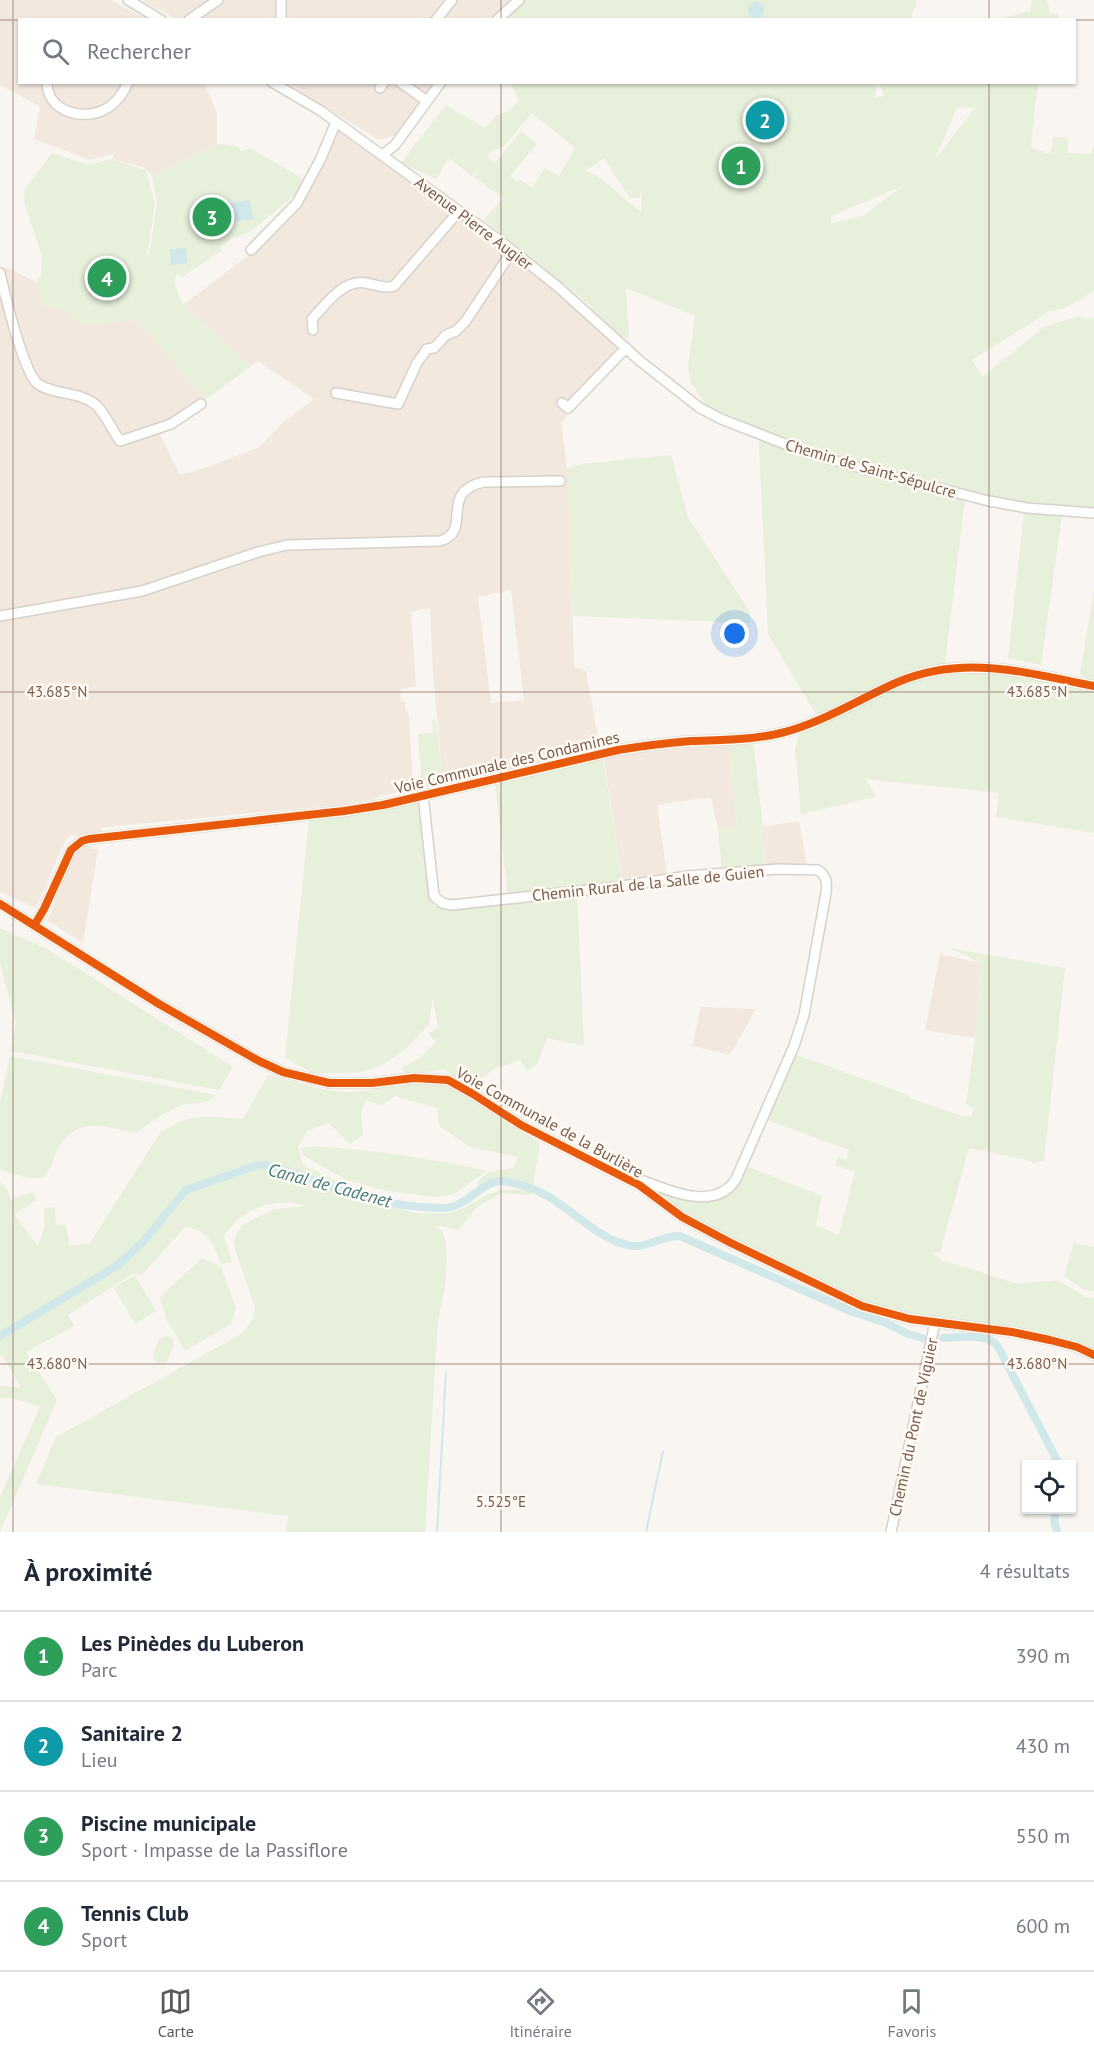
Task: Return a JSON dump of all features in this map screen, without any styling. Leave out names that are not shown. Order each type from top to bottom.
[{"type":"street","points":[[128,0],[158,18]]},
{"type":"street","points":[[192,18],[218,0]]},
{"type":"street","points":[[281,0],[281,18]]},
{"type":"street","points":[[438,18],[452,0]]},
{"type":"street","points":[[499,18],[519,0]]},
{"type":"street","points":[[47,84],[47,91],[59,107],[71,113],[87,115],[104,110],[122,97],[127,84]]},
{"type":"street","name":"Avenue Pierre Augier","points":[[275,84],[336,122],[512,250],[557,286],[664,380]]},
{"type":"street","points":[[403,84],[427,101]]},
{"type":"street","points":[[382,155],[395,145],[440,84]]},
{"type":"street","points":[[251,250],[297,203],[321,158],[336,122]]},
{"type":"street","points":[[313,330],[312,319],[350,283],[363,282],[387,288],[394,286],[459,211]]},
{"type":"street","points":[[336,393],[398,404],[417,363],[427,349],[434,348],[465,321],[512,250]]},
{"type":"street","points":[[0,273],[11,319],[31,376],[38,385],[83,397],[96,406],[120,441],[171,424],[201,404]]},
{"type":"street","points":[[562,403],[568,408],[626,348]]},
{"type":"street","name":"Chemin de Saint-Sépulcre","points":[[664,380],[700,408],[721,419],[811,454],[989,501],[1027,508],[1094,513]]},
{"type":"street","points":[[0,616],[142,591],[239,558],[287,545],[440,541],[454,533],[458,503],[466,489],[484,482],[560,481]]},
{"type":"street","name":"Voie Communale des Condamines","points":[[35,924],[45,909],[68,855],[75,846],[82,842],[344,811],[618,750],[659,744],[779,734],[802,727],[898,682],[925,672],[945,668],[1002,668],[1094,686]]},
{"type":"street","name":"Chemin Rural de la Salle de Guien","points":[[423,795],[434,896],[442,903],[452,905],[488,902],[688,876],[754,870],[818,870],[827,881],[802,1024],[736,1179],[726,1190],[711,1196],[675,1194],[644,1181],[639,1185]]},
{"type":"street","name":"Voie Communale de la Burlière","points":[[0,904],[168,1010],[283,1072],[329,1083],[372,1083],[414,1078],[448,1080],[521,1125],[639,1185],[682,1217],[862,1306],[910,1319],[1012,1332],[1050,1340],[1077,1347],[1094,1355]]},
{"type":"street","name":"Chemin du Pont de Viguier","points":[[891,1532],[935,1323]]},
{"type":"shaded area","points":[[0,0],[110,0],[145,18],[18,18],[18,84],[204,84],[217,113],[217,144],[152,176],[143,167],[113,159],[113,154],[90,160],[34,139],[40,106],[0,85]]},
{"type":"shaded area","points":[[141,0],[512,0],[492,18],[174,18]]},
{"type":"shaded area","points":[[288,84],[435,84],[396,135],[382,139],[377,139],[298,90],[299,88]]},
{"type":"shaded area","points":[[339,131],[551,286],[626,353],[561,422],[569,485],[574,667],[586,671],[600,750],[495,774],[485,773],[443,783],[433,673],[430,608],[411,612],[416,686],[400,689],[401,702],[405,702],[405,710],[409,714],[413,789],[340,805],[115,826],[101,828],[101,832],[71,835],[66,839],[36,908],[0,892],[0,267],[9,268],[35,282],[43,306],[68,312],[80,324],[137,320],[205,400],[156,426],[180,475],[260,447],[280,425],[314,399],[258,361],[250,367],[183,305],[257,249],[308,195]],"holes":[[[511,590],[524,700],[491,703],[478,597]]]},
{"type":"shaded area","points":[[728,743],[737,827],[718,829],[711,797],[657,805],[667,875],[622,881],[604,758],[652,750]]},
{"type":"shaded area","points":[[799,821],[807,866],[766,866],[760,827]]},
{"type":"shaded area","points":[[88,845],[93,849],[98,849],[83,943],[48,921],[71,859],[80,849]]},
{"type":"shaded area","points":[[940,954],[981,963],[975,1038],[925,1030]]},
{"type":"shaded area","points":[[701,1007],[756,1009],[730,1055],[692,1046]]},
{"type":"green space","points":[[511,0],[917,0],[911,18],[500,18],[498,12]]},
{"type":"green space","points":[[1032,0],[1047,0],[1050,13],[1058,14],[1059,18],[1002,18],[1030,11]]},
{"type":"green space","points":[[511,84],[877,84],[875,98],[884,96],[879,84],[1039,84],[1031,148],[1050,154],[1053,137],[1068,138],[1068,153],[1091,154],[1094,146],[1094,291],[1067,307],[1048,312],[972,360],[982,377],[1044,327],[1080,316],[1087,319],[1094,317],[1094,509],[1025,504],[848,462],[764,433],[709,409],[691,383],[688,366],[695,316],[626,288],[629,338],[619,336],[583,299],[484,220],[503,198],[474,177],[482,164],[472,176],[449,158],[436,179],[401,163],[446,105],[485,128],[496,116],[510,110],[519,101]],"holes":[[[957,107],[975,108],[935,160]],[[532,113],[575,148],[559,176],[545,168],[532,187],[510,176],[537,144],[521,131],[495,163],[487,157],[492,151],[503,147]],[[604,158],[630,198],[639,198],[642,190],[641,211],[608,183],[585,171]],[[918,174],[863,216],[831,223],[831,216],[898,188]]]},
{"type":"green space","points":[[217,144],[237,146],[241,151],[249,148],[304,179],[296,194],[251,231],[231,239],[220,247],[221,251],[181,278],[177,273],[174,282],[183,305],[250,367],[205,400],[137,320],[80,324],[64,311],[43,306],[35,282],[41,276],[42,256],[24,198],[25,189],[52,153],[88,165],[111,159],[146,170],[155,204],[148,251],[145,252],[149,256],[157,203],[152,176]]},
{"type":"green space","points":[[760,440],[823,462],[965,498],[945,664],[919,670],[817,716],[768,634]]},
{"type":"green space","points":[[671,455],[688,517],[750,612],[750,623],[573,616],[567,469],[580,464]]},
{"type":"green space","points":[[1024,512],[1062,514],[1041,665],[1008,658]]},
{"type":"green space","points":[[1094,589],[1094,683],[1080,674]]},
{"type":"green space","points":[[969,670],[1004,672],[1094,689],[1094,833],[996,817],[999,793],[866,779],[876,797],[801,814],[795,749],[799,734],[888,691],[929,676]]},
{"type":"green space","points":[[436,719],[443,783],[422,788],[418,734],[433,733],[432,720]]},
{"type":"green space","points":[[753,742],[763,826],[760,828],[766,866],[722,869],[718,829],[737,826],[728,743]]},
{"type":"green space","points":[[603,757],[622,882],[508,897],[495,783]]},
{"type":"green space","points":[[416,800],[420,804],[434,906],[453,907],[577,894],[584,1046],[547,1038],[537,1064],[527,1071],[520,1060],[494,1069],[471,1086],[444,1070],[406,1074],[401,1068],[419,1058],[436,1042],[428,1033],[438,1028],[433,997],[429,1024],[407,1048],[380,1066],[361,1072],[313,1074],[285,1057],[309,819]]},
{"type":"green space","points":[[0,928],[47,949],[233,1067],[219,1090],[11,1051],[16,1023],[0,963]]},
{"type":"green space","points":[[949,948],[1065,968],[1044,1160],[1033,1164],[1031,1161],[969,1148],[940,1252],[932,1252],[942,1261],[1018,1284],[1058,1280],[1086,1297],[1094,1298],[1094,1350],[1054,1336],[1019,1329],[932,1318],[864,1302],[719,1233],[686,1215],[649,1187],[712,1199],[744,1167],[751,1168],[822,1196],[816,1225],[839,1235],[855,1172],[835,1165],[838,1157],[846,1160],[849,1150],[768,1120],[794,1054],[908,1095],[910,1098],[961,1116],[971,1117],[974,1108],[966,1104],[975,1038],[981,963]]},
{"type":"green space","points":[[10,1056],[216,1095],[202,1103],[176,1107],[136,1133],[102,1126],[82,1127],[65,1139],[57,1150],[45,1176],[23,1177],[0,1169],[0,1102]]},
{"type":"green space","points":[[268,1075],[339,1092],[419,1082],[441,1085],[466,1095],[540,1143],[533,1185],[519,1180],[506,1179],[479,1186],[477,1182],[489,1172],[513,1168],[518,1157],[470,1147],[439,1126],[437,1108],[395,1096],[382,1105],[366,1100],[361,1112],[363,1135],[350,1144],[328,1123],[307,1131],[298,1147],[303,1165],[335,1180],[353,1196],[415,1213],[450,1213],[501,1190],[530,1190],[531,1195],[502,1193],[477,1207],[458,1230],[442,1226],[434,1227],[442,1230],[447,1262],[445,1287],[438,1320],[425,1532],[286,1532],[288,1516],[36,1484],[56,1437],[243,1333],[254,1317],[255,1307],[236,1253],[234,1242],[236,1235],[241,1226],[275,1209],[307,1206],[283,1203],[261,1207],[240,1218],[231,1226],[224,1236],[232,1262],[221,1264],[209,1239],[199,1231],[185,1227],[141,1276],[134,1273],[68,1315],[74,1326],[26,1352],[57,1400],[0,1532],[0,1497],[40,1407],[0,1397],[0,1386],[21,1388],[5,1359],[0,1355],[0,1182],[7,1189],[11,1200],[33,1192],[37,1200],[14,1214],[38,1247],[44,1228],[44,1208],[55,1207],[56,1224],[66,1225],[69,1246],[90,1243],[160,1133],[191,1118],[243,1119]]},
{"type":"green space","points":[[314,1146],[401,1155],[487,1171],[454,1194],[437,1197],[392,1192],[346,1180],[304,1156],[301,1148]]},
{"type":"green space","points":[[1074,1243],[1094,1247],[1094,1292],[1083,1289],[1064,1276]]},
{"type":"green space","points":[[202,1258],[221,1267],[236,1308],[231,1324],[185,1351],[166,1319],[160,1297]]},
{"type":"green space","points":[[135,1275],[156,1311],[135,1324],[114,1288]]},
{"type":"green space","points":[[167,1336],[172,1338],[174,1345],[167,1362],[160,1364],[156,1362],[153,1354],[159,1339]]},
{"type":"water","points":[[756,2],[764,10],[756,18],[748,10]]},
{"type":"water","points":[[250,200],[253,219],[222,223],[219,205]]},
{"type":"water","points":[[186,248],[187,263],[171,265],[170,249]]},
{"type":"waterway","name":"Canal de Cadenet","points":[[0,1336],[118,1265],[141,1244],[186,1190],[255,1166],[265,1165],[355,1194],[392,1203],[430,1208],[460,1204],[489,1184],[496,1182],[519,1184],[548,1196],[601,1233],[618,1242],[641,1246],[680,1236],[850,1311],[922,1338]]},
{"type":"waterway","name":"Canal de Cadenet","points":[[943,1338],[979,1337],[997,1345],[1057,1460]]},
{"type":"waterway","points":[[437,1532],[446,1373]]},
{"type":"waterway","points":[[646,1532],[663,1451]]},
{"type":"waterway","name":"Canal de Cadenet","points":[[1055,1514],[1057,1532]]},
{"type":"cycle path","points":[[35,924],[71,850],[82,841],[89,839],[344,811],[383,805],[618,750],[781,733],[811,723],[898,682],[947,669],[996,669],[1094,686]]},
{"type":"cycle path","points":[[0,904],[159,1004],[259,1061],[283,1072],[329,1083],[372,1083],[414,1078],[448,1080],[521,1125],[639,1185],[682,1217],[862,1306],[910,1319],[1012,1332],[1050,1340],[1077,1347],[1094,1355]]},
{"type":"place","name":"Sanitaire 2","points":[[765,120]]},
{"type":"place","name":"Les Pinèdes du Luberon","points":[[741,166]]},
{"type":"place","name":"Piscine municipale","points":[[212,217]]},
{"type":"place","name":"Tennis Club","points":[[107,278]]}]
